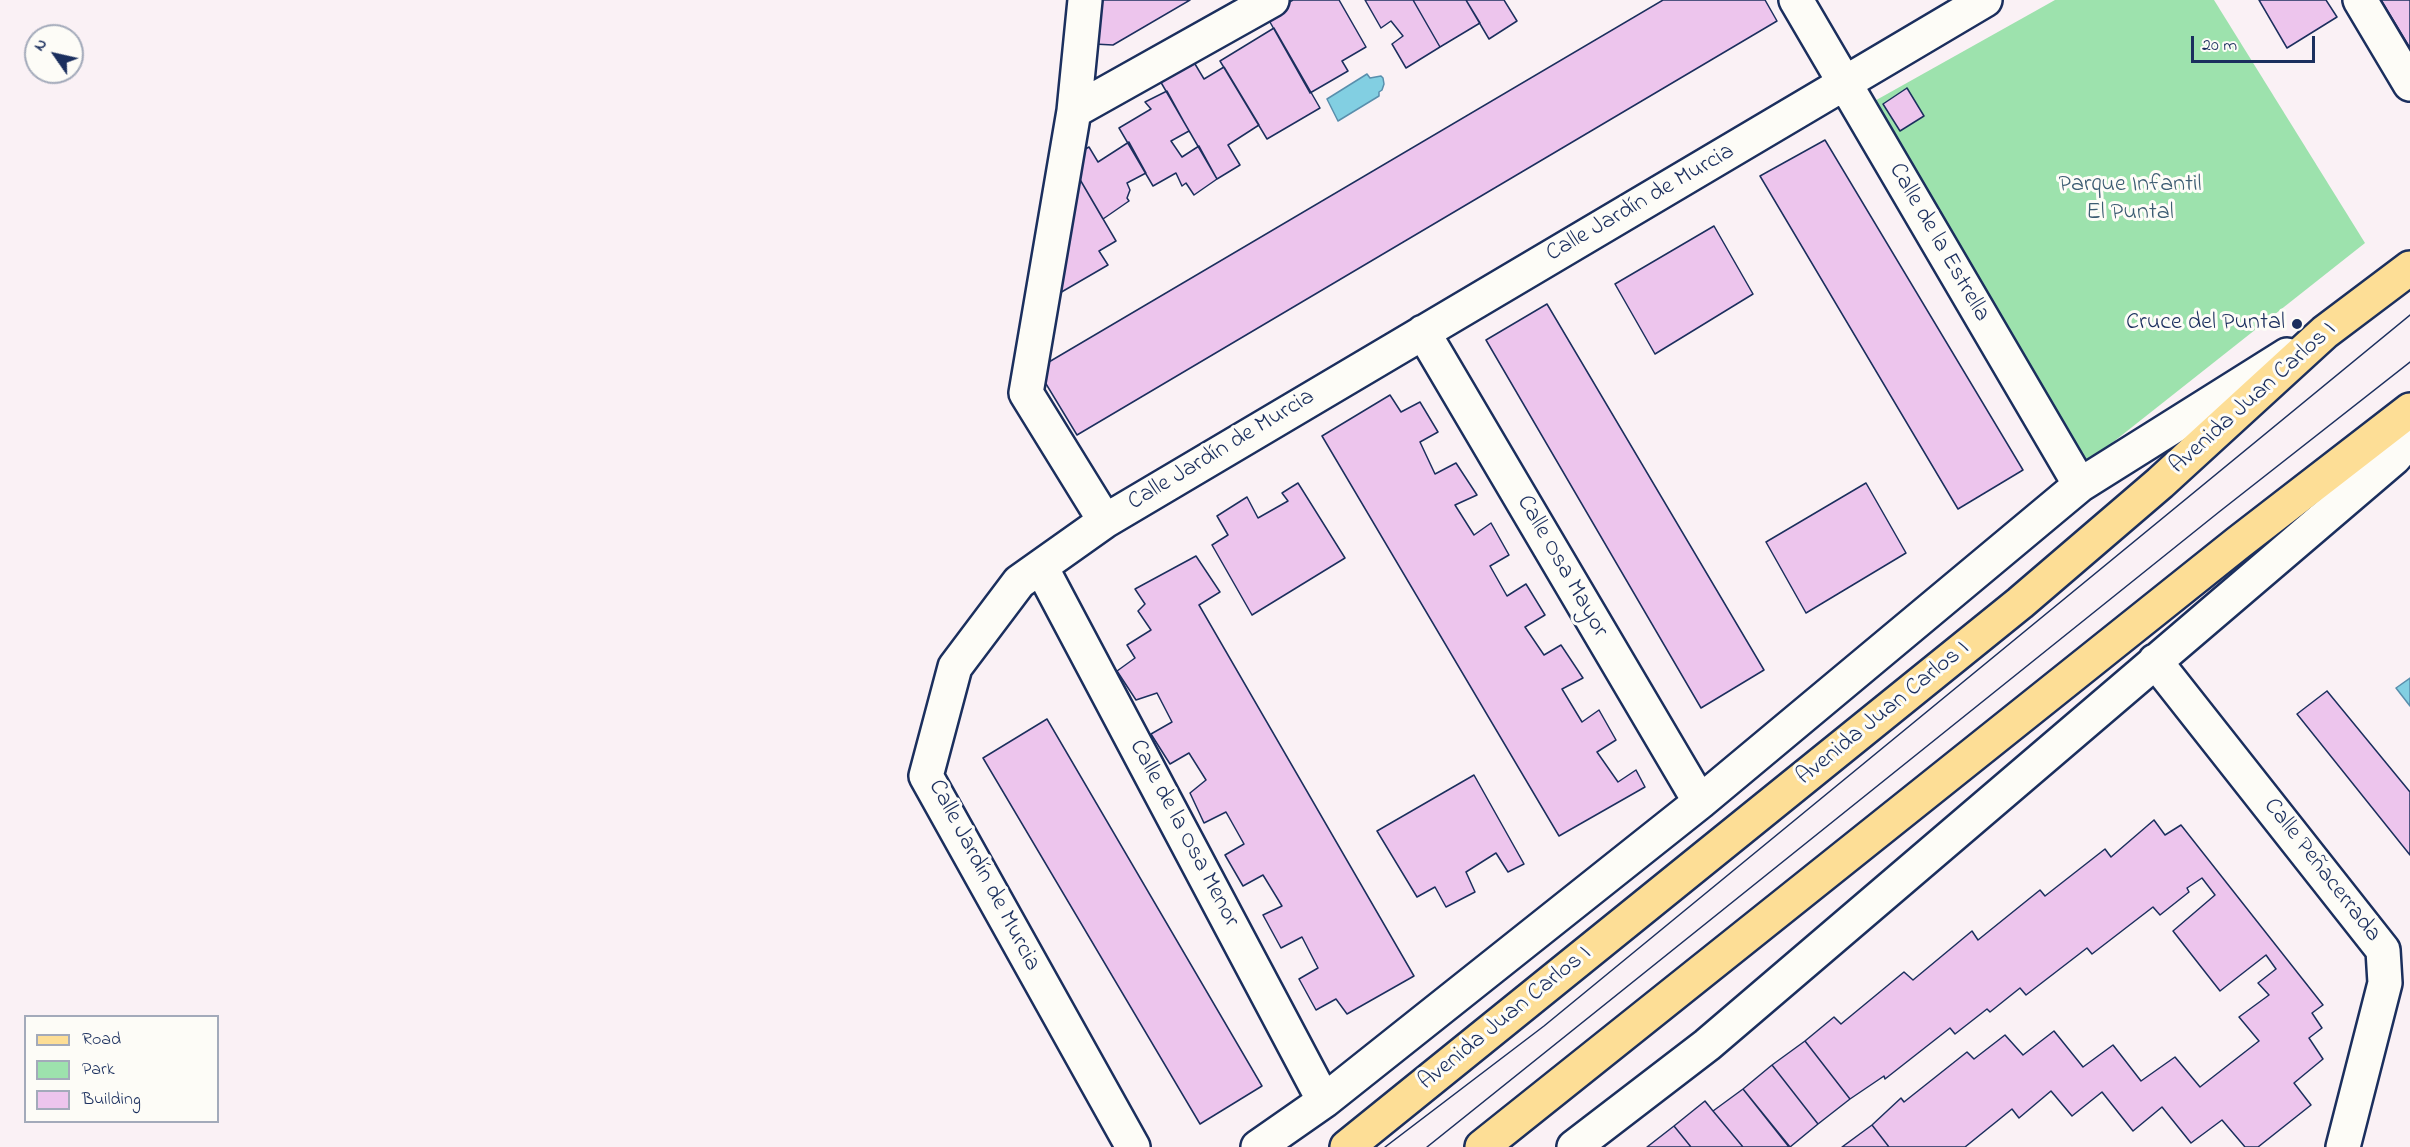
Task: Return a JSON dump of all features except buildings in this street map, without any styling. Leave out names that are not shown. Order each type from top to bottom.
[{"type":"main road","points":[[2325,332],[2410,248]]},
{"type":"main road","name":"Avenida Juan Carlos I","points":[[1347,1147],[2020,603],[2160,483],[2325,332],[2410,268]]},
{"type":"main road","points":[[1482,1147],[2229,550],[2410,410]]},
{"type":"street","points":[[1085,0],[1074,111],[1026,393],[1105,521]]},
{"type":"street","name":"Calle de la Estrella","points":[[1796,0],[2079,485]]},
{"type":"street","name":"Calle Jardín de Murcia","points":[[1133,1147],[926,776],[955,667],[1019,582],[1105,521],[1985,0]]},
{"type":"street","points":[[2360,0],[2410,84]]},
{"type":"street","points":[[1074,111],[1255,4]]},
{"type":"street","name":"Calle Osa Mayor","points":[[1423,332],[1700,802]]},
{"type":"street","points":[[1258,1147],[1324,1101],[1700,802],[2079,485],[2325,332]]},
{"type":"street","points":[[1574,1147],[1707,1046],[2394,458],[2410,440]]},
{"type":"street","name":"Calle de la Osa Menor","points":[[1041,567],[1324,1101]]},
{"type":"street","name":"Calle Peñacerrada","points":[[2155,662],[2383,950],[2397,983],[2343,1147]]},
{"type":"green space","name":"Parque Infantil El Puntal","points":[[2055,0],[2214,0],[2365,243],[2079,469],[1871,103]]},
{"type":"water","points":[[1367,74],[1370,78],[1381,76],[1383,78],[1384,84],[1379,96],[1338,121],[1327,99]]},
{"type":"water","points":[[2410,678],[2410,706],[2396,688]]},
{"type":"tram line","points":[[1385,1147],[1544,1026],[2410,315]]},
{"type":"tram line","points":[[1427,1147],[2219,512],[2410,362]]},
{"type":"place","name":"Cruce del Puntal","points":[[2297,324]]}]
